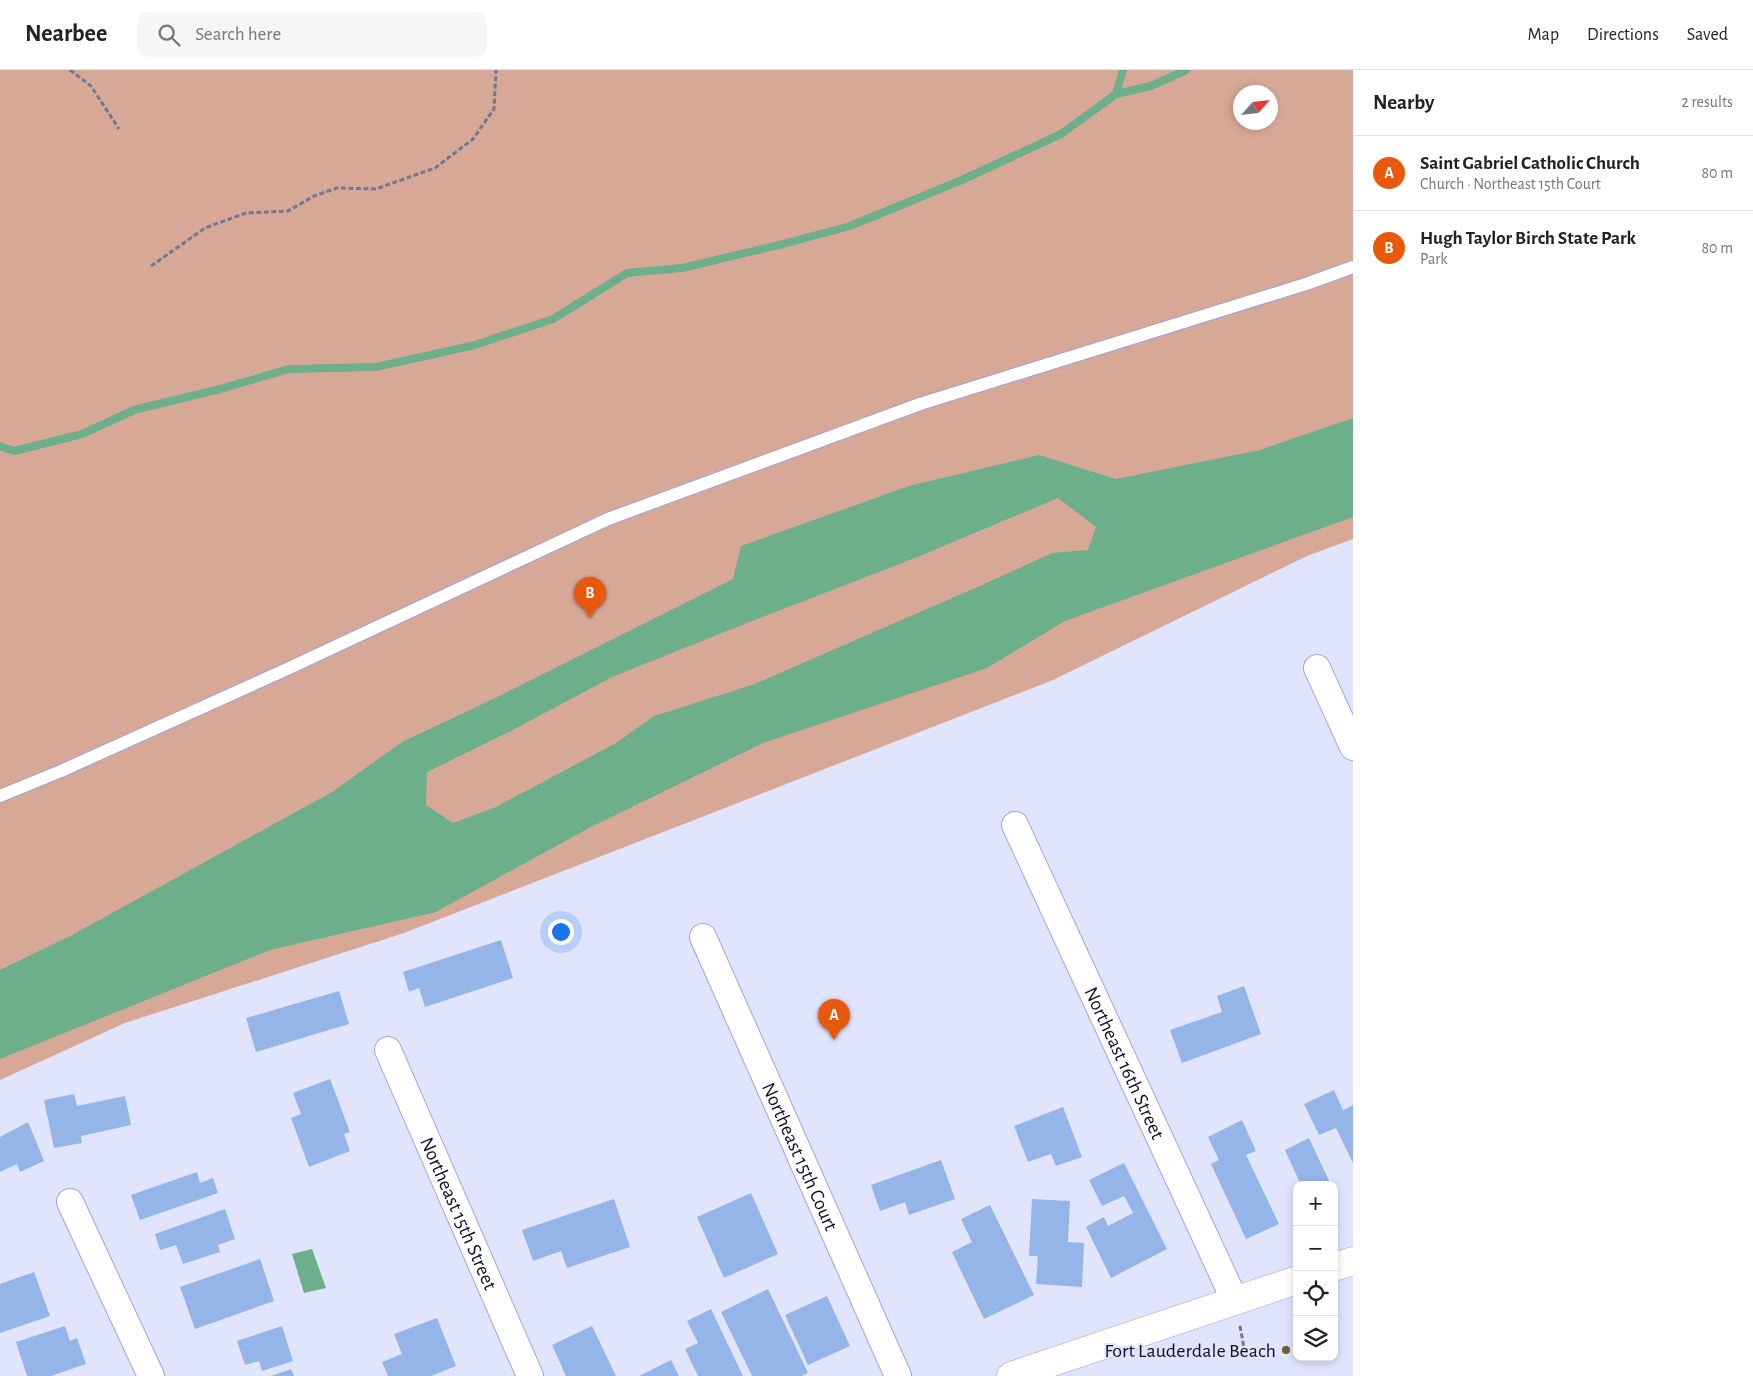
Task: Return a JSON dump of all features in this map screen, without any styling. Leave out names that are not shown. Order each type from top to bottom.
[{"type":"main road","points":[[1338,1266],[1353,1261]]},
{"type":"main road","points":[[1011,1376],[1293,1281]]},
{"type":"street","points":[[1317,668],[1353,747]]},
{"type":"street","name":"Northeast 16th Street","points":[[1015,825],[1235,1301]]},
{"type":"street","name":"Northeast 15th Court","points":[[703,937],[898,1376]]},
{"type":"street","name":"Northeast 15th Street","points":[[388,1050],[530,1376]]},
{"type":"street","points":[[70,1202],[151,1376]]},
{"type":"lane","points":[[0,796],[61,771],[285,670],[608,519],[920,404],[1297,287],[1353,267]]},
{"type":"path","points":[[70,70],[91,86],[119,129]]},
{"type":"path","points":[[150,266],[205,228],[246,213],[288,211],[314,196],[337,188],[376,189],[434,168],[473,138],[494,109],[496,70]]},
{"type":"path","points":[[1235,1301],[1246,1359]]},
{"type":"shaded area","points":[[0,70],[1353,70],[1353,539],[1307,556],[1053,680],[404,933],[125,1023],[0,1080]]},
{"type":"shaded area","points":[[1353,418],[1353,517],[1065,621],[987,668],[763,743],[589,828],[436,912],[270,950],[0,1059],[0,970],[74,934],[332,792],[402,742],[493,699],[733,579],[741,546],[909,486],[1039,455],[1116,479],[1260,450]],"holes":[[[1058,498],[1096,527],[1088,550],[1052,553],[752,685],[654,716],[616,743],[496,807],[453,823],[426,805],[427,772],[513,730],[612,677],[920,556]]]},
{"type":"shaded area","points":[[312,1249],[326,1288],[304,1293],[292,1254]]},
{"type":"building","points":[[501,940],[513,978],[425,1007],[419,988],[409,992],[403,972]]},
{"type":"building","points":[[1244,986],[1261,1034],[1182,1063],[1170,1030],[1222,1012],[1217,996]]},
{"type":"building","points":[[339,991],[349,1024],[256,1052],[246,1018]]},
{"type":"building","points":[[330,1079],[350,1132],[344,1134],[350,1151],[309,1167],[291,1118],[301,1114],[293,1093]]},
{"type":"building","points":[[1334,1090],[1343,1110],[1353,1105],[1353,1163],[1336,1128],[1319,1135],[1304,1104]]},
{"type":"building","points":[[74,1094],[77,1106],[125,1096],[131,1125],[81,1136],[82,1143],[54,1148],[44,1100]]},
{"type":"building","points":[[1063,1107],[1082,1157],[1056,1166],[1051,1154],[1028,1162],[1014,1126]]},
{"type":"building","points":[[1242,1120],[1256,1151],[1246,1155],[1279,1224],[1246,1239],[1211,1164],[1219,1160],[1208,1137]]},
{"type":"building","points":[[28,1122],[44,1161],[20,1172],[17,1164],[0,1172],[0,1137]]},
{"type":"building","points":[[1309,1138],[1329,1181],[1299,1181],[1285,1150]]},
{"type":"building","points":[[941,1160],[955,1199],[909,1215],[905,1202],[880,1211],[871,1185]]},
{"type":"building","points":[[1124,1163],[1167,1249],[1111,1278],[1086,1227],[1104,1217],[1108,1226],[1133,1213],[1124,1196],[1102,1206],[1089,1180]]},
{"type":"building","points":[[197,1172],[200,1183],[213,1178],[218,1193],[140,1220],[131,1195]]},
{"type":"building","points":[[751,1193],[778,1254],[724,1278],[697,1217]]},
{"type":"building","points":[[614,1199],[630,1247],[567,1268],[561,1251],[533,1261],[522,1230]]},
{"type":"building","points":[[1032,1199],[1070,1201],[1068,1242],[1084,1243],[1082,1287],[1036,1284],[1038,1256],[1029,1256]]},
{"type":"building","points":[[990,1205],[1034,1295],[984,1319],[952,1252],[972,1242],[961,1219]]},
{"type":"building","points":[[225,1209],[235,1239],[218,1245],[220,1252],[183,1264],[176,1245],[160,1250],[155,1234]]},
{"type":"building","points":[[260,1259],[274,1301],[195,1329],[180,1287]]},
{"type":"building","points":[[34,1272],[50,1316],[0,1333],[0,1284]]},
{"type":"building","points":[[768,1289],[808,1373],[802,1376],[752,1376],[721,1312]]},
{"type":"building","points":[[827,1296],[850,1346],[808,1365],[785,1315]]},
{"type":"building","points":[[711,1309],[743,1376],[698,1376],[685,1349],[698,1343],[687,1321]]},
{"type":"building","points":[[437,1318],[456,1366],[431,1376],[388,1376],[382,1362],[402,1354],[394,1334]]},
{"type":"building","points":[[65,1326],[70,1341],[77,1338],[86,1364],[51,1376],[27,1376],[16,1342]]},
{"type":"building","points":[[282,1326],[293,1361],[262,1371],[259,1361],[245,1365],[237,1341]]},
{"type":"building","points":[[592,1326],[616,1376],[566,1376],[552,1345]]},
{"type":"building","points":[[671,1360],[679,1376],[639,1376]]},
{"type":"building","points":[[291,1369],[294,1376],[271,1376]]},
{"type":"waterway","points":[[1116,94],[1123,70]]},
{"type":"waterway","points":[[0,446],[14,451],[82,434],[134,410],[220,389],[289,369],[376,367],[475,345],[553,319],[627,273],[682,268],[850,226],[962,180],[1061,134],[1116,94],[1151,86],[1186,70]]},
{"type":"place","name":"Hugh Taylor Birch State Park","points":[[590,618]]},
{"type":"place","name":"Saint Gabriel Catholic Church","points":[[834,1040]]},
{"type":"place","name":"Fort Lauderdale Beach","points":[[1286,1350]]}]
